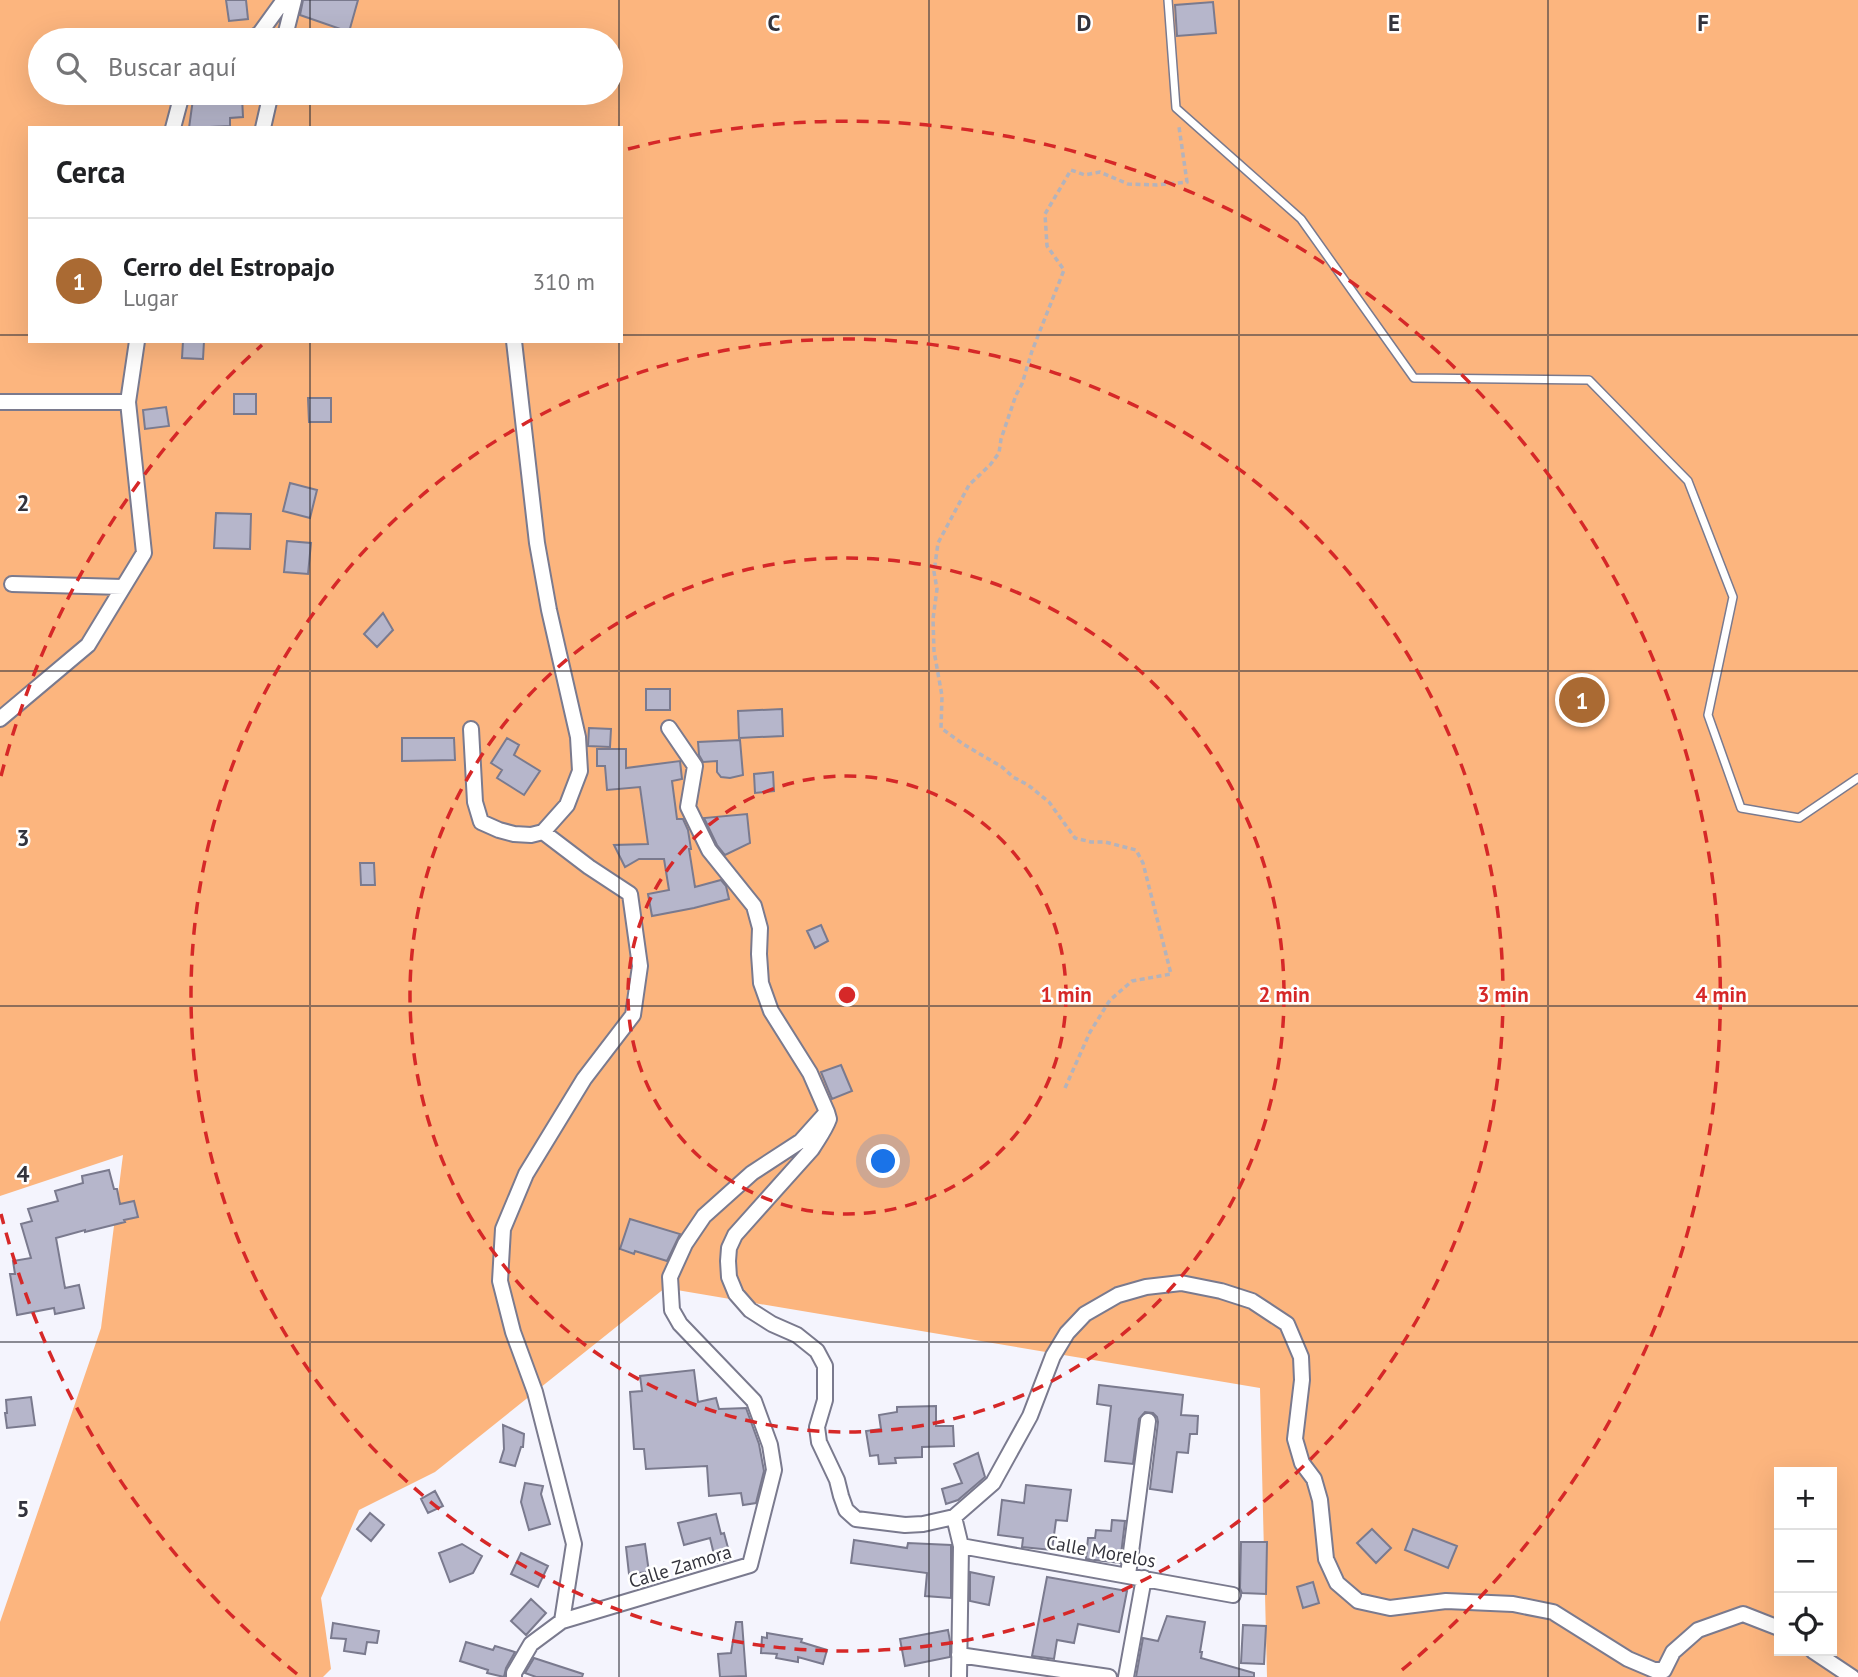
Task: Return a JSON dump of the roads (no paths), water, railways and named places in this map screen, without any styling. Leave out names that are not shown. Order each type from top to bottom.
[{"type":"street","points":[[264,28],[284,0]]},
{"type":"street","points":[[287,28],[294,0]]},
{"type":"street","points":[[174,126],[179,105]]},
{"type":"street","points":[[263,126],[268,105]]},
{"type":"street","points":[[0,719],[88,645],[144,553],[128,402],[137,343]]},
{"type":"street","points":[[471,729],[475,802],[481,822],[514,834],[531,835],[543,832],[567,805],[580,771],[578,737],[549,610],[537,543],[514,343]]},
{"type":"street","points":[[0,402],[128,402]]},
{"type":"street","points":[[12,584],[123,587]]},
{"type":"street","points":[[668,728],[695,766],[688,807],[709,850],[754,906],[760,928],[761,983],[771,1011],[810,1073],[829,1119],[812,1149],[735,1235],[729,1248],[729,1277],[736,1294],[750,1310],[797,1335],[817,1351],[825,1366],[825,1400],[817,1427],[819,1442],[837,1480],[846,1510],[856,1519],[905,1525],[954,1517],[993,1483],[1030,1416],[1053,1356],[1067,1334],[1086,1314],[1118,1295],[1146,1287],[1181,1283],[1252,1301],[1287,1324],[1301,1357],[1302,1380],[1295,1439],[1302,1463],[1314,1479],[1320,1500],[1326,1559],[1337,1583],[1358,1601],[1390,1608],[1446,1601],[1513,1604],[1553,1612],[1628,1659],[1654,1670],[1664,1670],[1673,1652],[1698,1630],[1743,1615],[1774,1626]]},
{"type":"street","points":[[543,832],[630,894],[640,966],[633,1015],[584,1079],[526,1174],[503,1229],[500,1282],[513,1332],[535,1392],[574,1544],[562,1621]]},
{"type":"street","name":"Calle Zamora","points":[[514,1677],[531,1644],[562,1621],[750,1566],[774,1470],[770,1445],[754,1401],[680,1324],[672,1310],[670,1277],[685,1244],[704,1216],[752,1172],[801,1141],[827,1112]]},
{"type":"street","points":[[1128,1575],[1148,1422]]},
{"type":"street","points":[[954,1517],[961,1546],[959,1677]]},
{"type":"street","name":"Calle Morelos","points":[[961,1546],[1233,1595]]},
{"type":"street","points":[[1126,1677],[1144,1578]]},
{"type":"street","points":[[959,1655],[1108,1677]]},
{"type":"street","points":[[1820,1656],[1852,1677]]},
{"type":"lane","points":[[1168,0],[1176,108],[1301,219],[1414,378],[1589,380],[1688,481],[1734,597],[1708,715],[1741,808],[1799,818],[1858,778]]},
{"type":"place","name":"Cerro del Estropajo","points":[[1582,700]]}]
